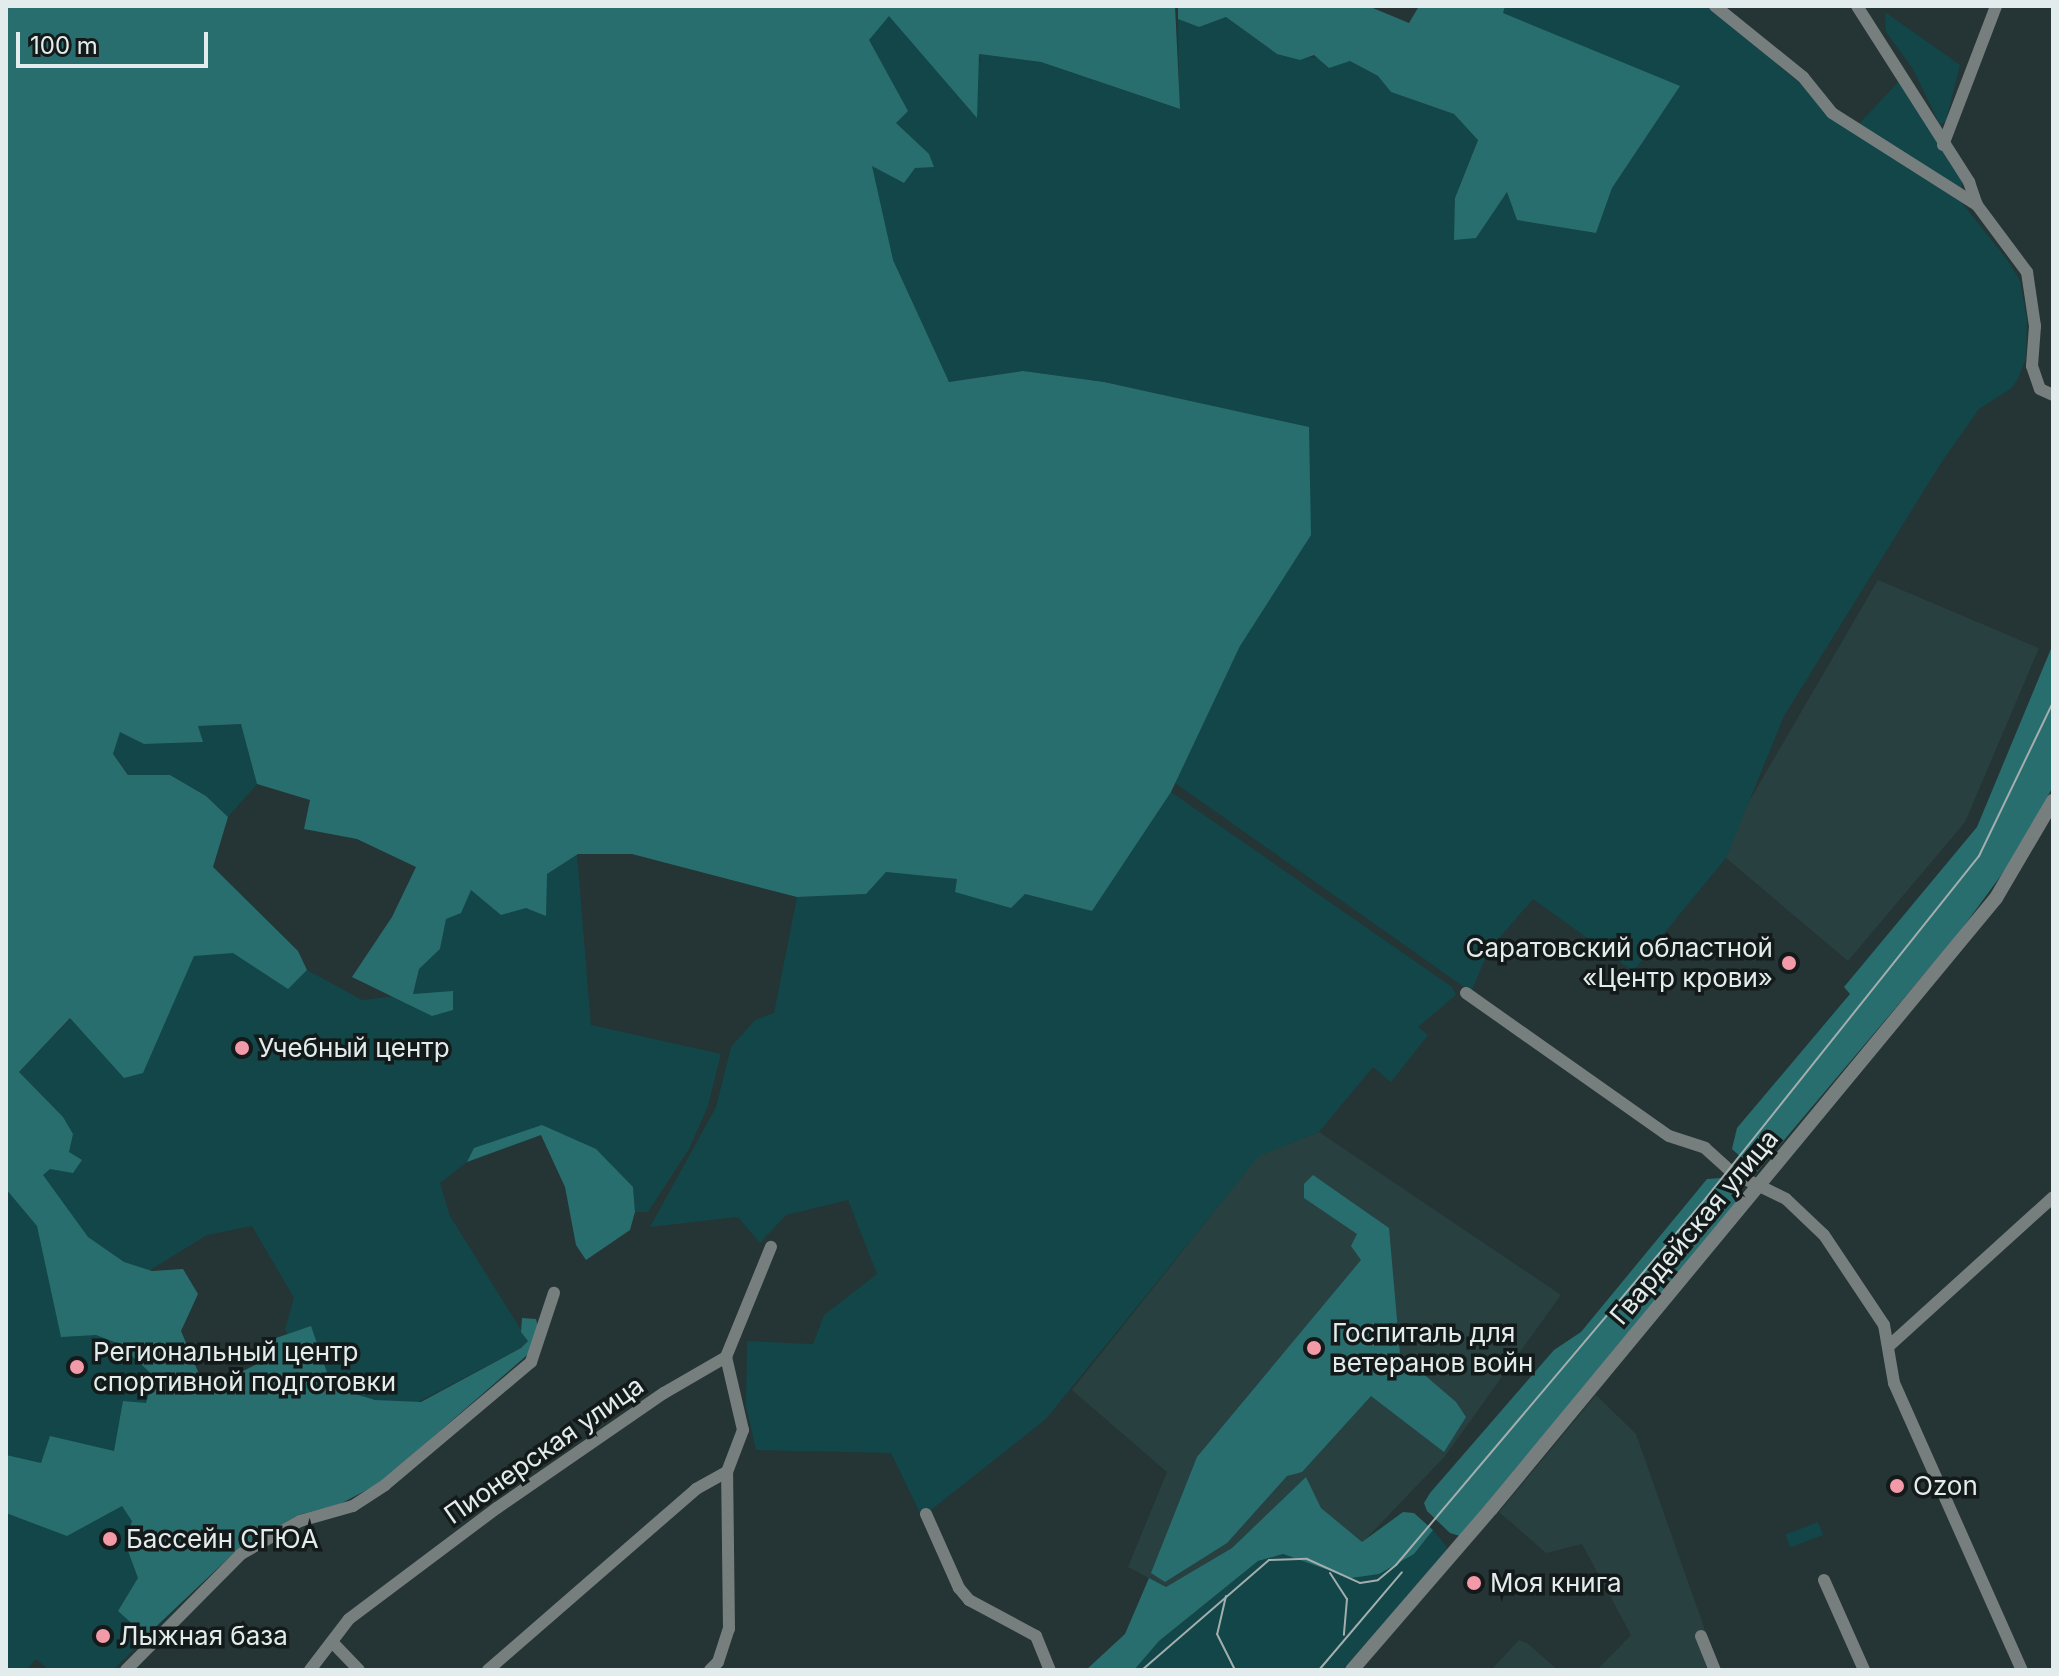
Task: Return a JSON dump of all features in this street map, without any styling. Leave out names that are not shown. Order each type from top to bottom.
[{"type":"street","points":[[1715,6],[1803,77],[1832,113],[1977,205]]},
{"type":"street","points":[[1857,6],[1969,182],[1977,205],[2027,272],[2035,326],[2032,366],[2040,389],[2053,395]]},
{"type":"street","points":[[1943,145],[1968,68],[1996,6]]},
{"type":"street","name":"Гвардейская улица","points":[[1352,1670],[1760,1187],[1996,898],[2053,801]]},
{"type":"street","points":[[1466,993],[1669,1136],[1718,1158],[1733,1173],[1786,1199],[1824,1235],[1874,1303],[1890,1345],[1894,1383],[2022,1670]]},
{"type":"street","points":[[1890,1345],[2053,1197]]},
{"type":"street","points":[[710,1670],[718,1662],[729,1629],[727,1472],[743,1430],[726,1357],[771,1247]]},
{"type":"street","points":[[126,1670],[241,1554],[300,1521],[353,1506],[385,1485],[531,1362],[554,1293]]},
{"type":"street","name":"Пионерская улица","points":[[310,1670],[349,1619],[497,1508],[664,1393],[726,1357]]},
{"type":"street","points":[[488,1670],[696,1489],[727,1472]]},
{"type":"street","points":[[926,1514],[959,1588],[969,1600],[1036,1636],[1050,1670]]},
{"type":"street","points":[[1824,1580],[1864,1670]]},
{"type":"street","points":[[1701,1636],[1715,1670]]},
{"type":"street","points":[[333,1643],[359,1670]]},
{"type":"shaded area","points":[[6,6],[1175,6],[1180,109],[1041,62],[979,54],[977,118],[889,16],[869,40],[908,111],[896,123],[929,154],[934,167],[915,168],[904,183],[872,166],[893,260],[949,382],[1023,371],[1104,382],[1309,427],[1311,535],[1240,646],[1171,792],[1092,911],[1025,894],[1011,908],[955,892],[957,879],[886,872],[866,894],[797,897],[632,854],[578,854],[547,874],[546,916],[526,908],[501,915],[471,890],[461,913],[446,919],[440,949],[419,969],[413,994],[453,991],[453,1010],[432,1016],[352,977],[392,917],[416,867],[357,839],[304,829],[310,800],[257,784],[241,724],[198,726],[203,742],[144,744],[120,732],[113,754],[128,775],[170,775],[206,796],[228,817],[213,867],[298,951],[307,970],[288,989],[233,953],[194,956],[143,1073],[124,1078],[70,1018],[19,1072],[63,1117],[73,1134],[69,1152],[82,1160],[73,1173],[50,1169],[43,1175],[88,1237],[124,1262],[152,1271],[183,1269],[198,1294],[181,1331],[199,1374],[219,1383],[257,1364],[273,1339],[311,1326],[332,1387],[375,1400],[421,1402],[521,1348],[528,1341],[521,1332],[522,1318],[536,1319],[538,1327],[535,1346],[526,1356],[380,1483],[340,1504],[298,1515],[236,1551],[146,1636],[118,1611],[138,1578],[125,1543],[132,1521],[122,1506],[67,1536],[6,1513],[6,1455],[41,1463],[50,1436],[114,1451],[123,1401],[146,1403],[154,1376],[117,1343],[96,1335],[61,1337],[37,1226],[6,1189]]},
{"type":"shaded area","points":[[938,6],[982,64],[978,54],[1041,62],[1179,109],[1178,19],[1199,27],[1226,17],[1277,54],[1350,61],[1378,76],[1391,92],[1454,114],[1478,139],[1455,198],[1476,238],[1507,192],[1517,220],[1596,233],[1612,188],[1679,87],[1502,13],[1505,6],[1707,6],[1814,95],[1958,198],[2006,258],[2020,280],[2027,319],[2026,358],[2018,379],[2012,388],[1979,409],[1941,463],[1784,716],[1726,858],[1633,971],[1533,899],[1489,950],[1471,992],[1175,783],[1240,646],[1309,428],[1104,382],[1023,371],[949,382],[923,326],[715,51]]},
{"type":"shaded area","points":[[1178,6],[1368,6],[1409,23],[1419,6],[1505,6],[1503,13],[1680,86],[1612,188],[1596,233],[1517,220],[1507,192],[1476,238],[1454,240],[1455,198],[1478,140],[1454,114],[1391,92],[1378,76],[1350,61],[1329,68],[1314,55],[1300,60],[1277,54],[1226,17],[1199,27],[1178,19]]},
{"type":"shaded area","points":[[1885,12],[1960,65],[1946,121],[1940,125],[1913,69],[1886,32]]},
{"type":"shaded area","points":[[1899,81],[1963,180],[1961,191],[1858,125]]},
{"type":"shaded area","points":[[1878,580],[2039,648],[1965,822],[1848,961],[1726,858],[1744,810]]},
{"type":"shaded area","points":[[2053,644],[2053,786],[2024,844],[1958,934],[1757,1172],[1732,1149],[1737,1128],[1850,994],[1844,987],[1977,827]]},
{"type":"shaded area","name":"Учебный центр","points":[[6,722],[288,988],[307,970],[362,1000],[413,994],[419,969],[440,949],[446,919],[472,889],[547,874],[577,854],[591,1025],[721,1054],[708,1106],[689,1149],[648,1212],[635,1212],[633,1187],[542,1125],[467,1162],[440,1183],[450,1216],[528,1341],[521,1348],[403,1410],[319,1397],[285,1329],[294,1298],[252,1226],[207,1235],[123,1287],[27,1167],[19,1072],[71,1018],[117,1069]]},
{"type":"shaded area","points":[[242,724],[257,784],[228,817],[206,796],[170,775],[129,775],[113,754],[120,731],[144,744],[202,742],[198,726]]},
{"type":"shaded area","points":[[1171,792],[1452,987],[1456,995],[1418,1027],[1428,1035],[1391,1082],[1373,1067],[1319,1132],[1259,1156],[1046,1419],[922,1517],[891,1453],[756,1450],[746,1406],[747,1341],[813,1344],[824,1315],[877,1274],[848,1200],[786,1215],[760,1243],[738,1217],[650,1227],[716,1107],[731,1047],[755,1020],[774,1013],[797,897],[865,894],[885,872],[958,879],[955,891],[1024,894],[1092,911]]},
{"type":"shaded area","points":[[542,1125],[596,1149],[633,1187],[635,1212],[630,1230],[586,1260],[576,1245],[565,1187],[541,1135],[467,1162],[474,1148]]},
{"type":"shaded area","name":"Госпиталь для ветеранов войн","points":[[1319,1132],[1561,1295],[1445,1456],[1362,1543],[1321,1508],[1306,1477],[1232,1548],[1166,1587],[1128,1567],[1167,1472],[1072,1390],[1259,1155]]},
{"type":"shaded area","points":[[1313,1175],[1389,1228],[1400,1354],[1456,1402],[1466,1417],[1444,1452],[1371,1396],[1302,1472],[1287,1476],[1227,1543],[1165,1582],[1151,1573],[1197,1457],[1361,1260],[1351,1246],[1357,1234],[1304,1198],[1304,1184]]},
{"type":"shaded area","points":[[6,1177],[28,1178],[62,1331],[141,1337],[155,1396],[223,1561],[113,1670],[49,1670],[36,1659],[26,1670],[6,1670]]},
{"type":"shaded area","points":[[1721,1178],[1736,1192],[1738,1203],[1460,1536],[1450,1533],[1427,1511],[1424,1503],[1430,1493],[1554,1350],[1581,1332],[1707,1179]]},
{"type":"shaded area","points":[[1596,1395],[1636,1434],[1719,1670],[1597,1670],[1631,1635],[1582,1544],[1546,1553],[1499,1512]]},
{"type":"shaded area","points":[[1306,1477],[1321,1508],[1362,1542],[1403,1512],[1414,1513],[1433,1530],[1414,1554],[1379,1574],[1351,1578],[1283,1554],[1258,1561],[1159,1641],[1134,1670],[1086,1670],[1125,1634],[1149,1578],[1166,1587],[1232,1548]]},
{"type":"shaded area","points":[[1818,1522],[1823,1535],[1790,1548],[1785,1535]]},
{"type":"shaded area","points":[[1433,1530],[1447,1547],[1445,1554],[1342,1670],[1134,1670],[1159,1641],[1258,1561],[1282,1554],[1351,1577],[1379,1574],[1414,1554]]},
{"type":"shaded area","points":[[1519,1640],[1527,1643],[1558,1670],[1491,1670]]},
{"type":"tram line","points":[[1142,1670],[1269,1560],[1307,1559],[1360,1583],[1378,1580],[1396,1565],[1706,1198],[1979,856],[2053,702]]},
{"type":"tram line","points":[[1319,1670],[1402,1572]]},
{"type":"tram line","points":[[1330,1573],[1347,1599],[1344,1635]]},
{"type":"tram line","points":[[1226,1596],[1217,1634],[1235,1670]]},
{"type":"place","name":"Саратовский областной «Центр крови»","points":[[1789,963]]},
{"type":"place","name":"Учебный центр","points":[[242,1048]]},
{"type":"place","name":"Госпиталь для ветеранов войн","points":[[1314,1348]]},
{"type":"place","name":"Региональный центр спортивной подготовки","points":[[77,1367]]},
{"type":"place","name":"Ozon","points":[[1897,1486]]},
{"type":"place","name":"Бассейн СГЮА","points":[[110,1539]]},
{"type":"place","name":"Моя книга","points":[[1474,1583]]},
{"type":"place","name":"Лыжная база","points":[[103,1636]]}]
